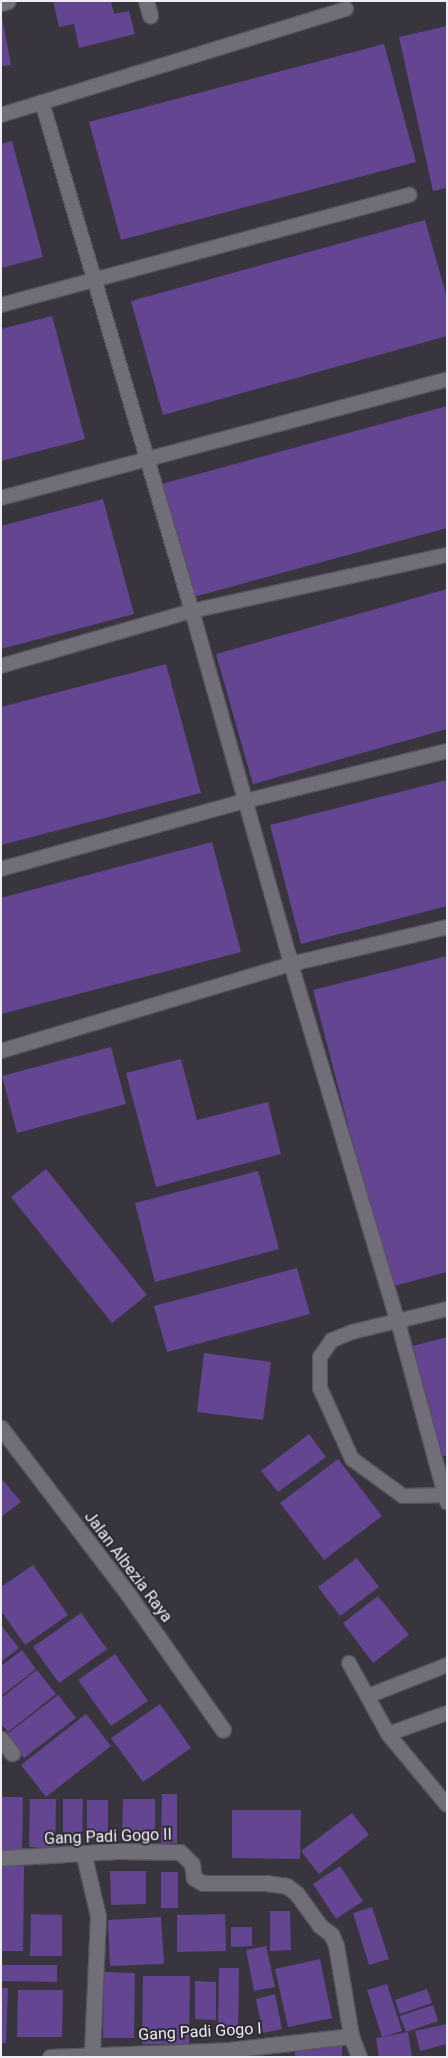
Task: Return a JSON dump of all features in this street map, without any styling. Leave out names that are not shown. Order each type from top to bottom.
[{"type":"street","points":[[1,3],[8,1]]},
{"type":"street","name":"Jalan Albezia Raya","points":[[1,1428],[130,1597],[223,1730]]},
{"type":"street","points":[[1,1739],[12,1753]]},
{"type":"street","name":"Gang Padi Gogo II","points":[[1,1858],[84,1856],[117,1851],[180,1852],[192,1864],[194,1878],[203,1883],[266,1883],[287,1886],[297,1894],[320,1926],[331,1934],[336,1945],[351,2036]]},
{"type":"street","points":[[84,1856],[98,1916],[92,2055]]},
{"type":"street","points":[[351,2036],[359,2057]]},
{"type":"street","name":"Gang Padi Gogo I","points":[[50,2057],[230,2050],[351,2036]]},
{"type":"lane","points":[[1,115],[346,9]]},
{"type":"lane","points":[[42,102],[148,458],[291,964],[398,1322],[446,1497],[403,1496],[352,1459],[320,1388],[320,1357],[332,1340],[352,1332],[398,1322],[447,1309]]},
{"type":"lane","points":[[1,305],[410,195]]},
{"type":"lane","points":[[1,498],[447,379]]},
{"type":"lane","points":[[1,666],[192,612],[447,555]]},
{"type":"lane","points":[[1,869],[245,801],[447,751]]},
{"type":"lane","points":[[1,1051],[291,964],[447,927]]},
{"type":"lane","points":[[349,1663],[388,1734],[447,1805]]},
{"type":"lane","points":[[368,1696],[447,1665]]},
{"type":"lane","points":[[388,1734],[447,1713]]},
{"type":"building","points":[[53,1],[111,1],[114,14],[129,11],[135,34],[79,48],[74,24],[59,27]]},
{"type":"building","points":[[1,12],[11,65],[1,66]]},
{"type":"building","points":[[447,26],[447,188],[433,191],[399,37]]},
{"type":"building","points":[[384,44],[416,162],[121,240],[89,122]]},
{"type":"building","points":[[12,141],[43,257],[1,268],[1,144]]},
{"type":"building","points":[[425,220],[447,298],[447,336],[163,415],[131,301]]},
{"type":"building","points":[[52,316],[85,439],[1,461],[1,329]]},
{"type":"building","points":[[447,406],[447,528],[190,598],[158,485]]},
{"type":"building","points":[[103,499],[134,614],[1,649],[1,526]]},
{"type":"building","points":[[447,589],[447,729],[253,784],[216,654]]},
{"type":"building","points":[[166,664],[201,793],[1,845],[1,707]]},
{"type":"building","points":[[447,780],[447,906],[301,944],[270,825]]},
{"type":"building","points":[[212,842],[241,952],[1,1014],[1,898]]},
{"type":"building","points":[[447,956],[447,1272],[390,1287],[313,990]]},
{"type":"building","points":[[111,1047],[126,1104],[17,1133],[2,1076]]},
{"type":"building","points":[[181,1059],[197,1120],[268,1102],[281,1154],[156,1187],[126,1073]]},
{"type":"building","points":[[46,1169],[147,1295],[112,1323],[11,1197]]},
{"type":"building","points":[[258,1171],[279,1249],[155,1282],[135,1203]]},
{"type":"building","points":[[297,1268],[310,1314],[167,1352],[154,1306]]},
{"type":"building","points":[[447,1337],[447,1455],[438,1458],[409,1347]]},
{"type":"building","points":[[204,1353],[271,1362],[263,1420],[197,1412]]},
{"type":"building","points":[[309,1434],[326,1457],[278,1492],[261,1471]]},
{"type":"building","points":[[338,1459],[382,1516],[324,1560],[280,1503]]},
{"type":"building","points":[[1,1478],[21,1502],[1,1517]]},
{"type":"building","points":[[357,1558],[379,1587],[340,1616],[318,1587]]},
{"type":"building","points":[[33,1565],[68,1615],[25,1645],[1,1611],[1,1587]]},
{"type":"building","points":[[378,1596],[409,1635],[373,1663],[343,1623]]},
{"type":"building","points":[[81,1613],[107,1649],[59,1683],[33,1647]]},
{"type":"building","points":[[1,1625],[19,1648],[1,1662]]},
{"type":"building","points":[[22,1650],[36,1669],[1,1696],[1,1666]]},
{"type":"building","points":[[115,1654],[148,1701],[111,1726],[78,1680]]},
{"type":"building","points":[[37,1670],[56,1694],[8,1732],[1,1724],[1,1698]]},
{"type":"building","points":[[58,1695],[76,1718],[24,1758],[6,1735]]},
{"type":"building","points":[[160,1704],[191,1748],[143,1782],[111,1738]]},
{"type":"building","points":[[86,1714],[111,1746],[46,1797],[21,1765]]},
{"type":"building","points":[[162,1794],[177,1794],[177,1843],[161,1843]]},
{"type":"building","points":[[1,1797],[23,1797],[22,1850],[1,1850]]},
{"type":"building","points":[[30,1799],[56,1799],[55,1848],[29,1847]]},
{"type":"building","points":[[63,1799],[83,1799],[82,1849],[63,1849]]},
{"type":"building","points":[[123,1799],[155,1799],[155,1840],[122,1840]]},
{"type":"building","points":[[87,1800],[108,1800],[108,1840],[87,1840]]},
{"type":"building","points":[[232,1810],[301,1810],[300,1859],[232,1858]]},
{"type":"building","points":[[352,1813],[369,1835],[319,1874],[301,1851]]},
{"type":"building","points":[[1,1865],[24,1866],[23,1951],[1,1951]]},
{"type":"building","points":[[340,1866],[363,1901],[336,1919],[313,1884]]},
{"type":"building","points":[[110,1871],[146,1871],[146,1904],[111,1905]]},
{"type":"building","points":[[161,1872],[178,1872],[178,1908],[161,1908]]},
{"type":"building","points":[[372,1907],[389,1959],[369,1965],[353,1913]]},
{"type":"building","points":[[270,1911],[290,1911],[291,1950],[270,1951]]},
{"type":"building","points":[[31,1914],[62,1915],[62,1956],[30,1956]]},
{"type":"building","points":[[225,1914],[226,1951],[177,1952],[177,1915]]},
{"type":"building","points":[[161,1917],[164,1964],[110,1966],[108,1920]]},
{"type":"building","points":[[231,1927],[252,1927],[252,1946],[231,1947]]},
{"type":"building","points":[[266,1946],[275,1987],[254,1991],[246,1950]]},
{"type":"building","points":[[320,1959],[332,2018],[288,2027],[275,1969]]},
{"type":"building","points":[[1,1965],[57,1965],[57,1982],[1,1981]]},
{"type":"building","points":[[219,1968],[239,1968],[238,2032],[218,2032]]},
{"type":"building","points":[[104,1972],[135,1973],[134,2038],[103,2038]]},
{"type":"building","points":[[143,1976],[190,1976],[189,2045],[142,2044]]},
{"type":"building","points":[[195,1981],[216,1982],[216,2020],[195,2019]]},
{"type":"building","points":[[387,1984],[402,2031],[382,2037],[367,1990]]},
{"type":"building","points":[[1,1988],[8,1988],[6,2043],[1,2043]]},
{"type":"building","points":[[427,1989],[432,2003],[400,2014],[395,2000]]},
{"type":"building","points":[[18,1990],[63,1990],[62,2037],[17,2037]]},
{"type":"building","points":[[275,1994],[282,2029],[263,2033],[256,1999]]},
{"type":"building","points":[[433,2005],[438,2021],[406,2032],[400,2016]]},
{"type":"building","points":[[447,2024],[447,2044],[420,2051],[415,2031]]},
{"type":"building","points":[[408,2032],[412,2057],[379,2057],[376,2038]]},
{"type":"building","points":[[295,2045],[342,2046],[342,2057],[295,2057]]}]
